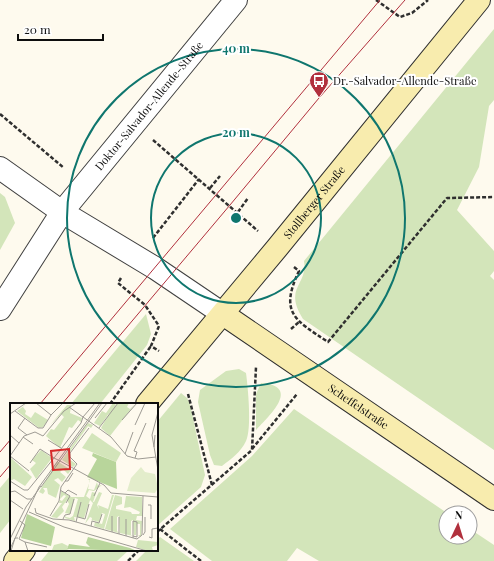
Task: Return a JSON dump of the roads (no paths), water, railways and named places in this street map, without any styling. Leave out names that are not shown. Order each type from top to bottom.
[{"type":"main road","name":"Stollberger Straße","points":[[148,403],[223,314],[479,0]]},
{"type":"main road","name":"Scheffelstraße","points":[[223,314],[494,499]]},
{"type":"main road","points":[[15,561],[23,551]]},
{"type":"street","name":"Doktor-Salvador-Allende-Straße","points":[[0,309],[62,212],[236,0]]},
{"type":"street","points":[[0,168],[62,212],[155,268],[223,314]]},
{"type":"tram line","points":[[41,403],[380,0]]},
{"type":"tram line","points":[[63,403],[319,98],[405,0]]},
{"type":"tram line","points":[[0,452],[10,440]]},
{"type":"tram line","points":[[0,477],[10,465]]},
{"type":"place","name":"Dr.-Salvador-Allende-Straße","points":[[319,98]]}]
